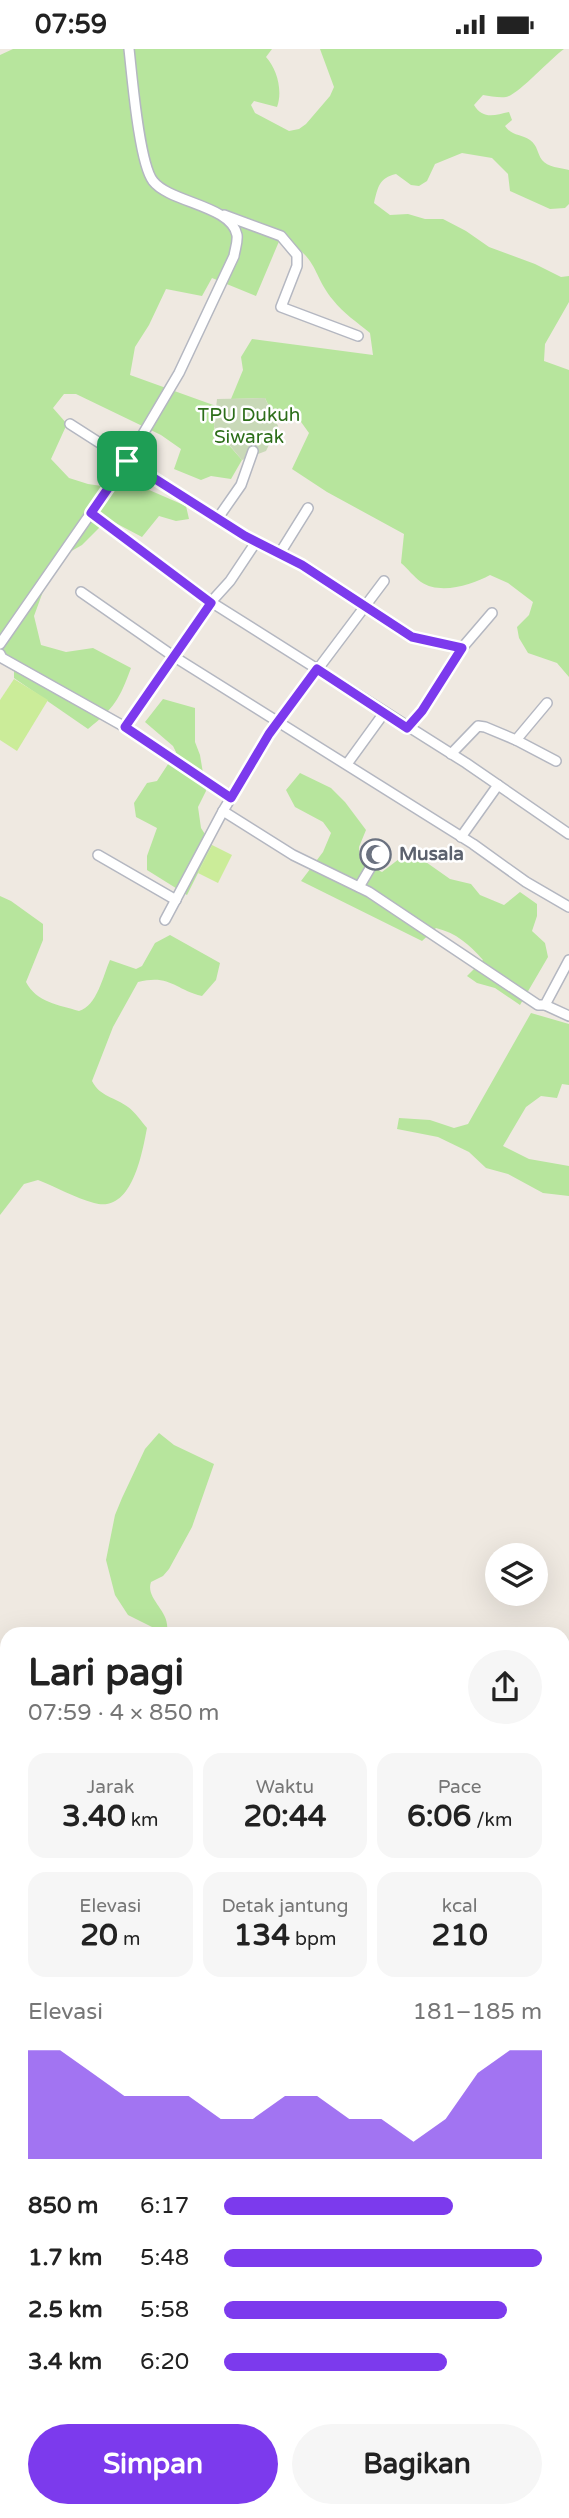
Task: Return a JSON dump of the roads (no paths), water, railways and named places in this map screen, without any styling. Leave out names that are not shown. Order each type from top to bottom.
[{"type":"street","points":[[130,49],[134,101],[148,172],[152,180],[166,191],[219,214],[281,236],[298,255],[298,266],[281,307],[358,336]]},
{"type":"street","points":[[0,644],[127,461],[179,373],[234,256],[237,236],[234,227],[219,214]]},
{"type":"street","points":[[70,424],[412,637],[462,648]]},
{"type":"street","points":[[218,518],[241,485],[253,451]]},
{"type":"street","points":[[280,553],[308,508]]},
{"type":"street","points":[[91,513],[211,603],[452,754],[569,834]]},
{"type":"street","points":[[125,727],[256,542]]},
{"type":"street","points":[[165,920],[223,811],[279,720],[384,581]]},
{"type":"street","points":[[81,592],[173,656],[279,720],[526,882],[569,907]]},
{"type":"street","points":[[407,728],[422,711],[462,648],[492,613]]},
{"type":"street","points":[[0,654],[2,658],[125,727],[231,798]]},
{"type":"street","points":[[516,740],[547,703]]},
{"type":"street","points":[[347,764],[384,713]]},
{"type":"street","points":[[452,754],[478,726],[516,740],[556,761]]},
{"type":"street","points":[[461,837],[498,785]]},
{"type":"street","points":[[223,811],[293,855],[359,887],[531,1001],[569,1016]]},
{"type":"street","points":[[98,855],[176,900]]},
{"type":"street","points":[[359,887],[372,865]]},
{"type":"street","points":[[545,1005],[569,960]]},
{"type":"place","name":"Musala","points":[[376,854]]},
{"type":"park label","name":"TPU Dukuh Siwarak","points":[[249,426]]}]
